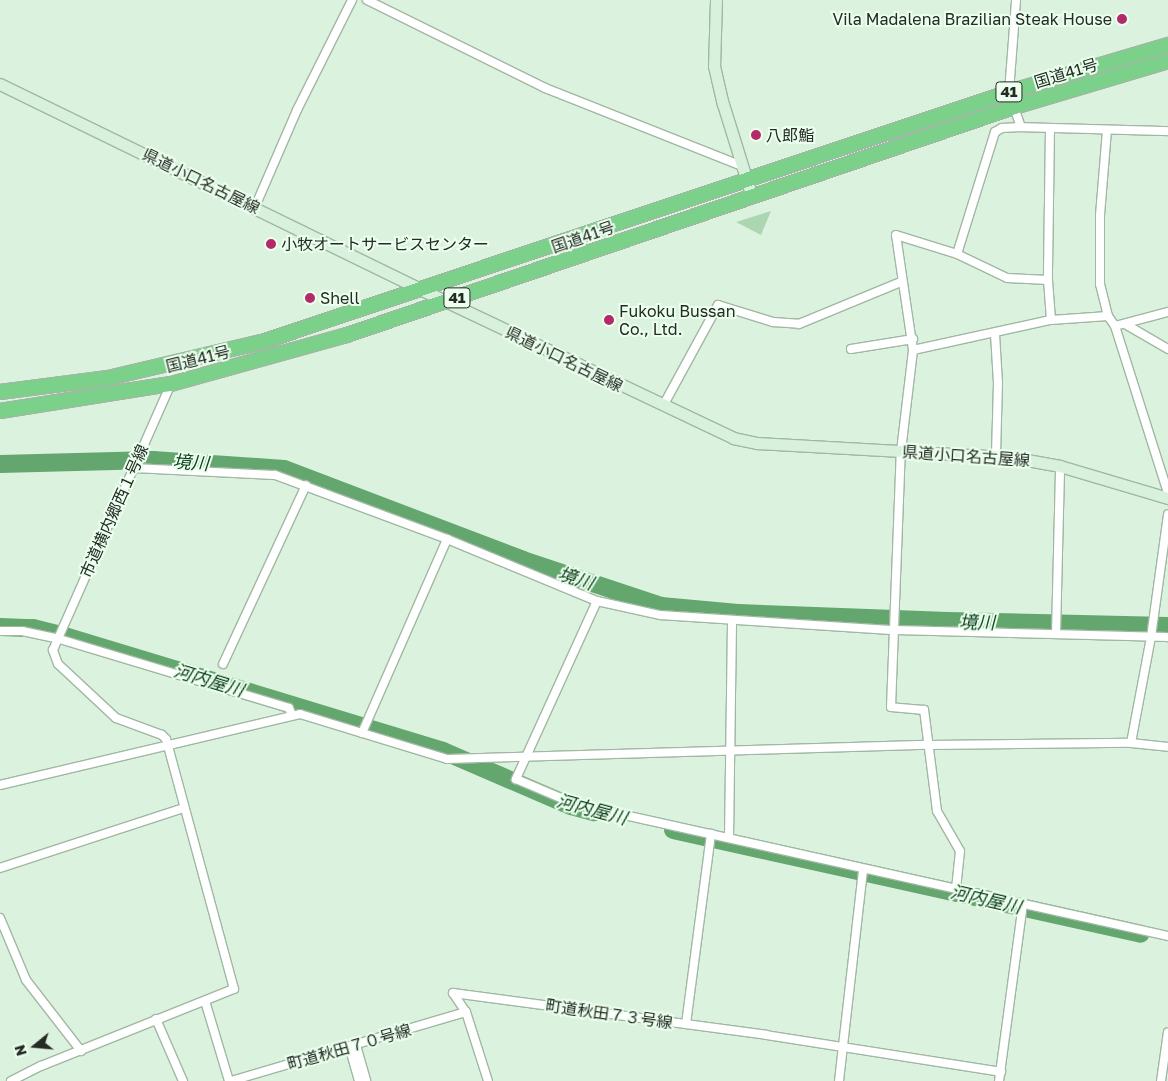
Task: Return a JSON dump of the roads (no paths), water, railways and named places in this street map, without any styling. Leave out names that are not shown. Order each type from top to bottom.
[{"type":"highway","name":"国道41号","points":[[0,392],[77,383],[170,366],[262,342],[1009,92],[1168,45]]},
{"type":"highway","name":"国道41号","points":[[0,411],[171,384],[294,351],[446,302],[1014,107],[1168,61]]},
{"type":"main road","points":[[716,0],[714,66],[752,197]]},
{"type":"main road","name":"県道小口名古屋線","points":[[0,84],[446,302],[716,431],[756,442],[996,456],[1060,466],[1168,498]]},
{"type":"street","points":[[255,207],[296,110],[352,0]]},
{"type":"street","points":[[367,0],[545,88],[742,166]]},
{"type":"street","points":[[1009,92],[1016,0]]},
{"type":"street","points":[[1014,107],[1020,128]]},
{"type":"street","points":[[958,254],[995,132],[1002,128],[1168,131]]},
{"type":"street","points":[[1050,128],[1048,280],[1051,320]]},
{"type":"street","points":[[1107,130],[1100,216],[1100,274],[1108,316],[1115,326],[1168,492]]},
{"type":"street","points":[[956,889],[960,851],[937,811],[924,710],[892,707],[901,451],[913,350],[913,339],[901,282],[896,235],[958,254],[1007,278],[1048,280]]},
{"type":"street","points":[[663,406],[718,305],[773,322],[799,324],[901,282]]},
{"type":"street","points":[[1115,326],[1168,312]]},
{"type":"street","points":[[913,350],[995,334],[1051,320],[1108,316]]},
{"type":"street","points":[[1125,324],[1168,349]]},
{"type":"street","points":[[995,334],[998,383],[996,456]]},
{"type":"street","points":[[851,349],[913,339]]},
{"type":"street","name":"市道横内郷西１号線","points":[[56,638],[171,384]]},
{"type":"street","points":[[1056,634],[1060,466]]},
{"type":"street","points":[[133,468],[251,471],[306,485],[446,539],[597,601],[660,615],[732,621],[1168,637]]},
{"type":"street","points":[[223,664],[306,485]]},
{"type":"street","points":[[1131,743],[1151,637],[1168,514]]},
{"type":"street","points":[[362,733],[446,539]]},
{"type":"street","points":[[597,601],[516,779],[560,798],[711,834],[1168,936]]},
{"type":"street","points":[[730,838],[733,751],[732,621]]},
{"type":"street","points":[[0,631],[22,631],[56,638],[289,708],[292,715]]},
{"type":"street","points":[[11,1081],[81,1050],[234,989],[168,745],[162,734],[126,724],[107,711],[58,664],[53,650],[56,638]]},
{"type":"street","points":[[0,785],[292,715],[304,715],[447,759],[527,755],[927,745],[1131,743],[1168,747]]},
{"type":"street","points":[[0,868],[184,808]]},
{"type":"street","points":[[686,1024],[711,834]]},
{"type":"street","points":[[839,1081],[863,868]]},
{"type":"street","points":[[999,1081],[1023,904]]},
{"type":"street","points":[[0,918],[26,980],[81,1050]]},
{"type":"street","name":"町道秋田７３号線","points":[[466,1012],[453,993],[766,1035],[843,1049],[1000,1072]]},
{"type":"street","points":[[205,1001],[230,1081]]},
{"type":"street","points":[[466,1012],[488,1081]]},
{"type":"street","name":"町道秋田７０号線","points":[[230,1081],[466,1012]]},
{"type":"street","points":[[156,1020],[183,1081]]},
{"type":"street","points":[[1162,1081],[1168,1032]]},
{"type":"street","points":[[353,1045],[359,1081]]},
{"type":"street","points":[[353,1045],[366,1081]]},
{"type":"waterway","name":"境川","points":[[0,464],[153,460],[284,469],[523,560],[661,606],[738,613],[948,621],[1168,626]]},
{"type":"waterway","name":"河内屋川","points":[[0,627],[33,628],[65,636],[443,751],[571,806],[594,812]]},
{"type":"waterway","name":"河内屋川","points":[[673,830],[1141,934]]},
{"type":"place","name":"Vila Madalena Brazilian Steak House","points":[[1122,19]]},
{"type":"place","name":"八郎鮨","points":[[756,135]]},
{"type":"place","name":"小牧オートサービスセンター","points":[[271,244]]},
{"type":"place","name":"Shell","points":[[310,298]]},
{"type":"place","name":"Fukoku Bussan Co., Ltd.","points":[[609,320]]}]
